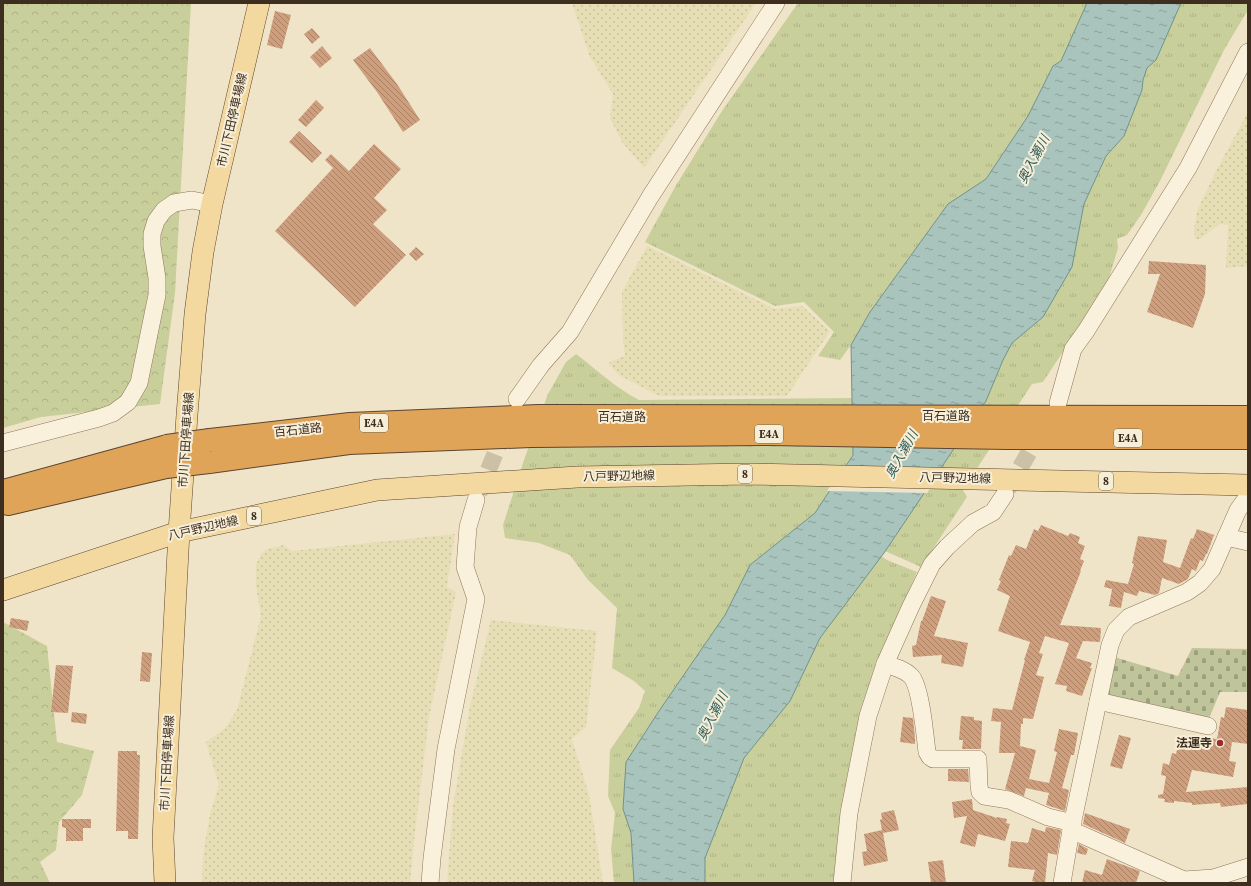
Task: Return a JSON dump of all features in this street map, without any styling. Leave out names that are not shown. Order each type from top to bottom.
[{"type":"highway","name":"百石道路","points":[[3,491],[167,457],[209,462],[349,443],[535,426],[1014,416],[1248,417]]},
{"type":"highway","name":"百石道路","points":[[3,506],[167,457],[210,440],[350,424],[535,426],[769,434],[1007,438],[1248,438]]},
{"type":"main road","name":"市川下田停車場線","points":[[165,883],[163,838],[179,532],[195,314],[203,252],[212,204],[259,3]]},
{"type":"main road","name":"八戸野辺地線","points":[[3,590],[179,532],[377,490],[577,477],[748,474],[978,478],[1243,489]]},
{"type":"street","points":[[517,399],[541,365],[570,332],[650,197],[776,3]]},
{"type":"street","points":[[1058,403],[1073,349],[1086,331],[1188,168],[1248,52]]},
{"type":"street","points":[[3,443],[99,418],[113,413],[128,402],[139,383],[157,296],[157,278],[152,246],[152,234],[156,221],[164,210],[174,203],[192,200],[212,204]]},
{"type":"street","points":[[1062,883],[1072,826],[1098,701],[1110,645],[1116,630],[1129,617],[1187,592],[1200,583],[1212,569],[1238,510],[1243,489]]},
{"type":"street","points":[[842,883],[849,812],[868,716],[885,664],[932,564],[973,523],[993,512],[1005,494]]},
{"type":"street","points":[[430,883],[446,749],[476,599],[465,567],[468,527],[476,500]]},
{"type":"street","points":[[1226,537],[1248,542]]},
{"type":"street","points":[[885,664],[904,670],[915,681],[930,757],[933,759],[978,759],[979,786],[980,792],[984,796],[1009,800],[1048,818],[1072,826],[1184,882],[1213,878],[1248,867]]},
{"type":"street","points":[[1098,701],[1208,726]]},
{"type":"shaded area","points":[[572,3],[756,3],[644,168],[622,142],[610,118],[613,94],[590,57]]},
{"type":"shaded area","points":[[1248,112],[1248,266],[1226,268],[1228,225],[1220,224],[1200,239],[1195,239],[1194,229],[1197,211],[1217,169]]},
{"type":"shaded area","points":[[647,246],[775,309],[802,306],[830,331],[787,396],[659,396],[619,375],[608,363],[625,356],[623,341],[622,292]]},
{"type":"shaded area","points":[[455,534],[447,587],[456,592],[429,717],[410,883],[202,883],[203,855],[210,814],[219,785],[206,742],[225,728],[237,710],[261,616],[256,586],[256,565],[261,554],[267,549],[283,545],[292,551]]},
{"type":"shaded area","points":[[491,620],[597,631],[586,727],[572,739],[589,795],[603,883],[447,883],[453,806],[470,706]]},
{"type":"green space","points":[[3,3],[191,3],[175,293],[160,404],[41,417],[3,428]]},
{"type":"green space","points":[[798,3],[1087,3],[1061,61],[1053,66],[1028,116],[986,179],[948,204],[870,312],[851,345],[840,360],[818,356],[834,332],[804,302],[775,306],[645,242],[675,187],[722,111]]},
{"type":"green space","points":[[1181,3],[1248,3],[1248,10],[1224,50],[1160,181],[1141,215],[1127,235],[1117,239],[1118,248],[1107,285],[1043,382],[1032,384],[963,490],[967,497],[921,567],[885,551],[986,401],[1003,360],[1012,343],[1043,317],[1081,220],[1084,204],[1106,156],[1124,136],[1142,90],[1143,80],[1147,68],[1156,60]]},
{"type":"green space","points":[[576,354],[614,384],[639,400],[853,398],[853,454],[815,513],[750,565],[725,615],[626,762],[623,809],[631,833],[634,883],[614,883],[611,849],[615,813],[608,796],[610,750],[639,708],[645,691],[634,681],[612,668],[617,608],[588,580],[570,555],[539,543],[505,538],[503,525],[525,457],[548,394],[566,362]]},
{"type":"green space","points":[[881,556],[887,560],[917,572],[882,653],[835,883],[705,883],[705,858],[744,758],[790,701],[820,638]]},
{"type":"green space","points":[[3,622],[47,646],[57,742],[94,751],[82,795],[59,822],[56,850],[40,862],[50,883],[3,883]]},
{"type":"green space","points":[[1192,648],[1248,649],[1248,692],[1220,692],[1208,721],[1106,697],[1114,657],[1178,676]]},
{"type":"water","name":"奥入瀬川","points":[[1087,3],[1181,3],[1156,60],[1147,68],[1143,80],[1142,90],[1124,136],[1106,156],[1084,204],[1072,267],[1043,317],[1012,343],[1003,360],[986,401],[884,553],[820,638],[790,701],[744,758],[705,858],[705,883],[634,883],[631,833],[623,809],[626,762],[725,615],[750,565],[815,513],[853,455],[851,345],[870,312],[948,204],[986,179],[1028,116],[1053,66],[1061,61]]},
{"type":"pier","points":[[842,468],[942,469],[927,493],[827,491]]},
{"type":"building","points":[[275,11],[291,15],[282,49],[267,45]]},
{"type":"building","points":[[312,28],[320,37],[312,44],[304,34]]},
{"type":"building","points":[[322,46],[332,58],[320,68],[310,57]]},
{"type":"building","points":[[370,48],[397,84],[420,120],[403,132],[377,92],[353,60]]},
{"type":"building","points":[[316,100],[324,108],[306,127],[298,120]]},
{"type":"building","points":[[299,131],[322,153],[312,163],[289,142]]},
{"type":"building","points":[[374,144],[401,169],[374,198],[387,210],[373,224],[406,255],[355,307],[275,231],[333,168],[325,160],[331,154],[349,171]]},
{"type":"building","points":[[416,247],[424,254],[416,261],[409,254]]},
{"type":"building","points":[[1149,261],[1206,265],[1205,294],[1193,328],[1147,312],[1160,274],[1148,274]]},
{"type":"building","points":[[1041,525],[1068,536],[1070,533],[1080,537],[1078,543],[1085,546],[1080,559],[1084,561],[1081,571],[1060,625],[1101,628],[1100,642],[1083,641],[1076,658],[1092,663],[1090,668],[1092,668],[1082,696],[1066,691],[1067,686],[1055,684],[1069,643],[1045,636],[1039,653],[1043,654],[1036,675],[1044,677],[1033,719],[1023,718],[1023,724],[1021,724],[1020,746],[1036,750],[1029,779],[1049,783],[1057,752],[1054,751],[1059,729],[1078,733],[1074,755],[1071,755],[1062,788],[1069,790],[1065,811],[1046,805],[1049,793],[1026,788],[1024,796],[1005,789],[1015,753],[999,753],[1001,722],[991,721],[993,708],[1012,710],[1030,642],[998,631],[1010,596],[997,590],[1001,581],[999,580],[1009,555],[1011,556],[1016,545],[1026,549],[1034,529],[1038,531]]},
{"type":"building","points":[[1197,529],[1214,535],[1203,561],[1200,560],[1196,571],[1192,569],[1188,579],[1179,584],[1162,578],[1159,593],[1155,595],[1139,591],[1137,596],[1124,592],[1121,608],[1109,606],[1112,589],[1104,587],[1106,580],[1128,584],[1134,564],[1132,563],[1138,536],[1167,540],[1163,562],[1180,568],[1191,538],[1193,539]]},
{"type":"building","points":[[931,596],[946,601],[934,636],[968,643],[963,667],[941,663],[942,655],[913,657],[912,646],[916,645],[921,621]]},
{"type":"building","points":[[11,618],[29,621],[27,631],[9,627]]},
{"type":"building","points":[[142,652],[152,653],[150,682],[140,681]]},
{"type":"building","points":[[56,665],[73,666],[68,713],[51,712]]},
{"type":"building","points":[[1226,707],[1248,710],[1248,744],[1232,742],[1229,761],[1236,762],[1233,777],[1192,770],[1186,792],[1248,787],[1248,804],[1221,807],[1220,803],[1192,805],[1192,803],[1174,801],[1174,803],[1164,802],[1165,799],[1158,798],[1158,795],[1163,794],[1166,776],[1161,775],[1163,763],[1169,765],[1172,753],[1176,754],[1180,737],[1207,743],[1208,738],[1217,739],[1221,717],[1224,718]]},
{"type":"building","points":[[72,712],[87,714],[86,724],[71,722]]},
{"type":"building","points":[[961,716],[974,717],[974,720],[982,721],[981,749],[962,749],[963,740],[959,740]]},
{"type":"building","points":[[903,717],[913,718],[915,744],[900,742]]},
{"type":"building","points":[[1119,735],[1131,738],[1122,769],[1110,766]]},
{"type":"building","points":[[118,751],[137,751],[137,755],[140,755],[138,839],[128,839],[128,831],[116,831]]},
{"type":"building","points":[[948,769],[968,769],[969,782],[948,781]]},
{"type":"building","points":[[972,799],[973,810],[997,818],[1007,819],[1006,823],[1010,824],[1005,841],[978,834],[975,847],[960,843],[967,816],[954,818],[952,802]]},
{"type":"building","points":[[894,810],[899,830],[883,833],[888,861],[864,866],[862,852],[867,851],[864,834],[882,830],[880,820],[882,819],[881,813]]},
{"type":"building","points":[[1085,813],[1130,829],[1125,843],[1083,824]]},
{"type":"building","points":[[62,819],[91,819],[91,828],[83,828],[83,841],[66,841],[66,828],[62,827]]},
{"type":"building","points":[[1046,827],[1061,830],[1057,855],[1048,853],[1045,883],[1038,883],[1032,881],[1035,870],[1008,867],[1011,841],[1028,843],[1032,828],[1045,832]]},
{"type":"building","points":[[1079,844],[1088,849],[1086,855],[1077,853]]},
{"type":"building","points":[[1107,859],[1140,871],[1136,883],[1082,883],[1085,870],[1102,875]]},
{"type":"building","points":[[943,860],[946,883],[931,883],[928,862]]},
{"type":"tunnel","points":[[479,493],[506,427]]},
{"type":"tunnel","points":[[1008,489],[1043,428]]},
{"type":"place","name":"法運寺","points":[[1220,743]]}]
